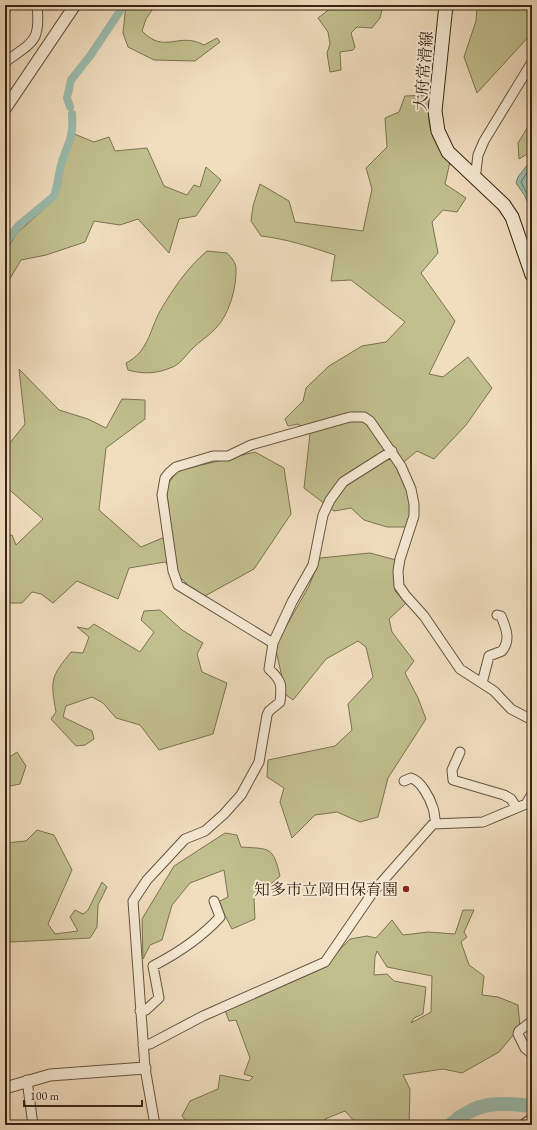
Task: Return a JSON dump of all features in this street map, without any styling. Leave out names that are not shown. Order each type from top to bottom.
[{"type":"main road","name":"大府常滑線","points":[[446,5],[435,105],[435,124],[448,152],[504,205],[512,217],[532,275]]},
{"type":"main road","points":[[526,1125],[532,1121]]},
{"type":"street","points":[[5,10],[8,5]]},
{"type":"street","points":[[5,62],[28,47],[34,39],[38,29],[36,5]]},
{"type":"street","points":[[5,109],[75,5]]},
{"type":"street","points":[[28,47],[40,57]]},
{"type":"street","points":[[475,179],[478,155],[484,141],[532,62]]},
{"type":"street","points":[[273,643],[178,585],[173,571],[162,496],[165,478],[176,466],[213,456],[228,456],[250,445],[350,417],[364,417],[370,421],[392,451],[407,476],[414,504],[414,516],[398,571],[399,586],[424,616],[460,669],[494,691],[512,709],[532,720]]},
{"type":"street","points":[[155,1125],[143,1045],[133,901],[148,880],[185,839],[205,831],[224,814],[241,795],[259,762],[269,710],[279,704],[281,685],[278,677],[269,669],[273,643],[292,602],[313,566],[323,515],[336,490],[343,482],[364,467],[392,451]]},
{"type":"street","points":[[482,683],[489,656],[502,651],[508,638],[501,616],[497,614]]},
{"type":"street","points":[[460,752],[452,770],[453,780],[504,795],[511,799],[516,808]]},
{"type":"street","points":[[404,781],[411,778],[415,779],[422,788],[434,809],[436,823]]},
{"type":"street","points":[[143,1045],[150,1044],[203,1016],[325,962],[373,892],[431,826],[436,823],[483,822],[526,804],[532,794]]},
{"type":"street","points":[[140,1011],[146,1010],[159,998],[153,966],[179,953],[220,917],[214,901]]},
{"type":"street","points":[[532,1021],[519,1031],[518,1034],[525,1048],[532,1054]]},
{"type":"street","points":[[5,1088],[27,1080],[50,1075],[146,1068]]},
{"type":"street","points":[[27,1080],[33,1125]]},
{"type":"shaded area","points":[[126,5],[169,5],[154,7],[146,19],[142,31],[150,38],[165,42],[187,40],[195,41],[204,45],[217,38],[220,42],[195,61],[154,60],[128,47],[123,33]]},
{"type":"shaded area","points":[[335,5],[338,5],[341,9],[344,5],[383,6],[380,18],[372,28],[357,27],[351,33],[355,47],[353,50],[340,52],[341,70],[330,72],[327,53],[330,44],[328,32],[318,18]]},
{"type":"shaded area","points":[[477,5],[532,5],[532,33],[477,93],[464,57],[476,21]]},
{"type":"shaded area","points":[[430,95],[429,124],[431,131],[438,145],[450,162],[445,184],[466,198],[457,212],[443,210],[432,222],[438,253],[421,273],[455,321],[429,374],[443,377],[468,357],[492,388],[466,425],[434,459],[417,451],[399,466],[406,481],[410,496],[409,527],[387,527],[364,520],[351,508],[334,511],[304,488],[310,434],[298,424],[288,426],[285,419],[303,401],[306,388],[329,366],[362,346],[386,342],[405,322],[351,280],[331,281],[335,255],[290,241],[261,236],[251,221],[253,206],[260,184],[289,201],[295,222],[363,231],[372,189],[366,168],[387,147],[385,118],[399,112],[405,96]]},
{"type":"shaded area","points":[[532,120],[532,151],[519,159],[518,143]]},
{"type":"shaded area","points":[[72,133],[94,142],[109,137],[115,151],[147,148],[164,186],[187,195],[194,185],[200,187],[206,167],[221,180],[196,216],[179,219],[169,253],[138,219],[120,225],[94,221],[85,242],[46,255],[21,260],[8,282],[5,277],[7,249],[17,233],[55,199]]},
{"type":"shaded area","points":[[207,251],[227,253],[236,266],[234,292],[225,316],[213,331],[196,345],[174,367],[149,373],[128,370],[126,363],[144,347],[160,311],[170,295],[181,279]]},
{"type":"shaded area","points":[[19,369],[59,410],[88,419],[106,428],[122,399],[145,400],[145,419],[106,448],[99,510],[141,547],[172,534],[166,487],[177,471],[255,452],[284,468],[291,514],[254,569],[205,596],[191,588],[165,562],[129,568],[118,599],[77,581],[53,603],[41,594],[32,592],[22,603],[5,603],[5,536],[12,535],[16,545],[43,519],[5,486],[5,449],[25,424]]},
{"type":"shaded area","points":[[370,553],[396,560],[395,591],[406,603],[389,619],[392,632],[414,661],[405,673],[418,698],[426,719],[388,778],[378,817],[360,822],[337,812],[315,815],[292,838],[280,802],[284,788],[267,777],[268,760],[335,746],[352,730],[348,704],[373,677],[366,647],[358,641],[326,659],[293,700],[286,695],[275,646],[309,586],[320,558]]},
{"type":"shaded area","points":[[160,610],[182,630],[203,643],[197,654],[202,672],[227,683],[213,734],[159,750],[140,725],[116,718],[103,703],[92,697],[66,706],[63,717],[92,731],[94,739],[85,745],[76,746],[51,719],[56,712],[53,685],[56,673],[71,652],[83,653],[89,637],[77,627],[88,629],[94,624],[140,652],[154,632],[141,620],[144,611]]},
{"type":"shaded area","points":[[17,752],[26,766],[20,784],[5,787],[5,753],[8,758]]},
{"type":"shaded area","points":[[37,830],[54,835],[72,870],[48,924],[55,934],[78,931],[70,917],[75,910],[83,914],[88,910],[102,882],[107,887],[98,905],[97,927],[90,938],[11,942],[5,937],[5,843],[26,841]]},
{"type":"shaded area","points":[[225,833],[237,835],[241,847],[258,848],[269,851],[278,866],[280,876],[254,899],[255,919],[232,929],[218,902],[228,897],[224,870],[190,883],[172,905],[162,940],[150,945],[143,959],[142,919],[174,866]]},
{"type":"shaded area","points":[[463,910],[474,910],[464,932],[467,937],[461,942],[469,965],[484,976],[482,995],[498,997],[518,1005],[520,1027],[499,1052],[462,1073],[443,1069],[403,1075],[410,1089],[409,1125],[358,1125],[345,1111],[325,1119],[326,1125],[190,1125],[182,1116],[190,1101],[218,1089],[220,1075],[249,1081],[253,1077],[244,1074],[250,1058],[236,1020],[229,1021],[225,1010],[323,967],[350,939],[367,936],[376,938],[392,920],[403,935],[428,932],[455,934]],"holes":[[[377,951],[387,967],[432,976],[431,1012],[411,1023],[414,1018],[423,1014],[426,987],[394,981],[387,974],[374,975],[375,957]]]},
{"type":"water","points":[[532,159],[532,214],[525,196],[516,183],[518,177]]},
{"type":"waterway","points":[[70,107],[67,98],[71,80],[90,56],[124,5]]},
{"type":"waterway","points":[[5,243],[19,225],[54,196],[61,165],[71,136],[72,114]]},
{"type":"waterway","points":[[450,1125],[469,1111],[479,1107],[498,1104],[532,1106]]},
{"type":"place","name":"知多市立岡田保育園","points":[[406,889]]}]
